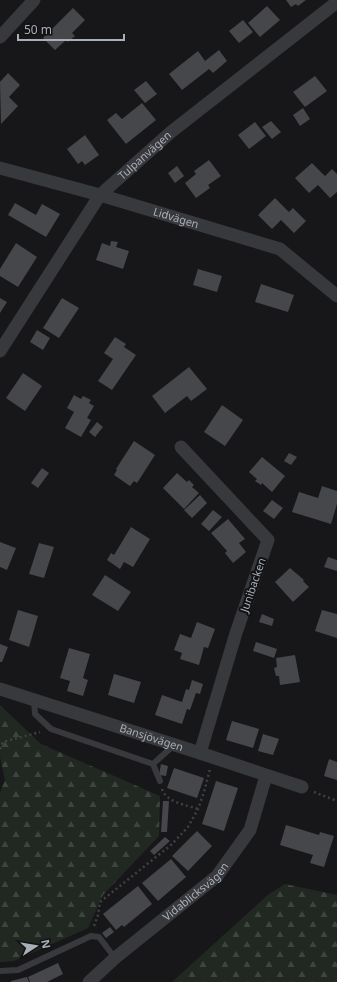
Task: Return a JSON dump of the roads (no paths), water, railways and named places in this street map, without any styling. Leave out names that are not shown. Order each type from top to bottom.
[{"type":"street","points":[[0,37],[29,2]]},
{"type":"street","name":"Tulpanvägen","points":[[0,351],[100,195],[171,132],[337,2]]},
{"type":"street","name":"Lidvägen","points":[[0,168],[100,195],[280,249],[337,296]]},
{"type":"street","name":"Junibacken","points":[[181,447],[268,540],[236,633],[200,752]]},
{"type":"street","name":"Bansjövägen","points":[[0,689],[200,752],[266,776],[302,787]]},
{"type":"street","name":"Vidablicksvägen","points":[[88,982],[115,958],[216,876],[250,830],[266,776]]},
{"type":"lane","points":[[34,700],[35,714],[52,729],[153,764],[160,781]]},
{"type":"lane","points":[[153,764],[174,744]]},
{"type":"lane","points":[[0,971],[18,970],[91,936],[99,937],[115,958]]}]
